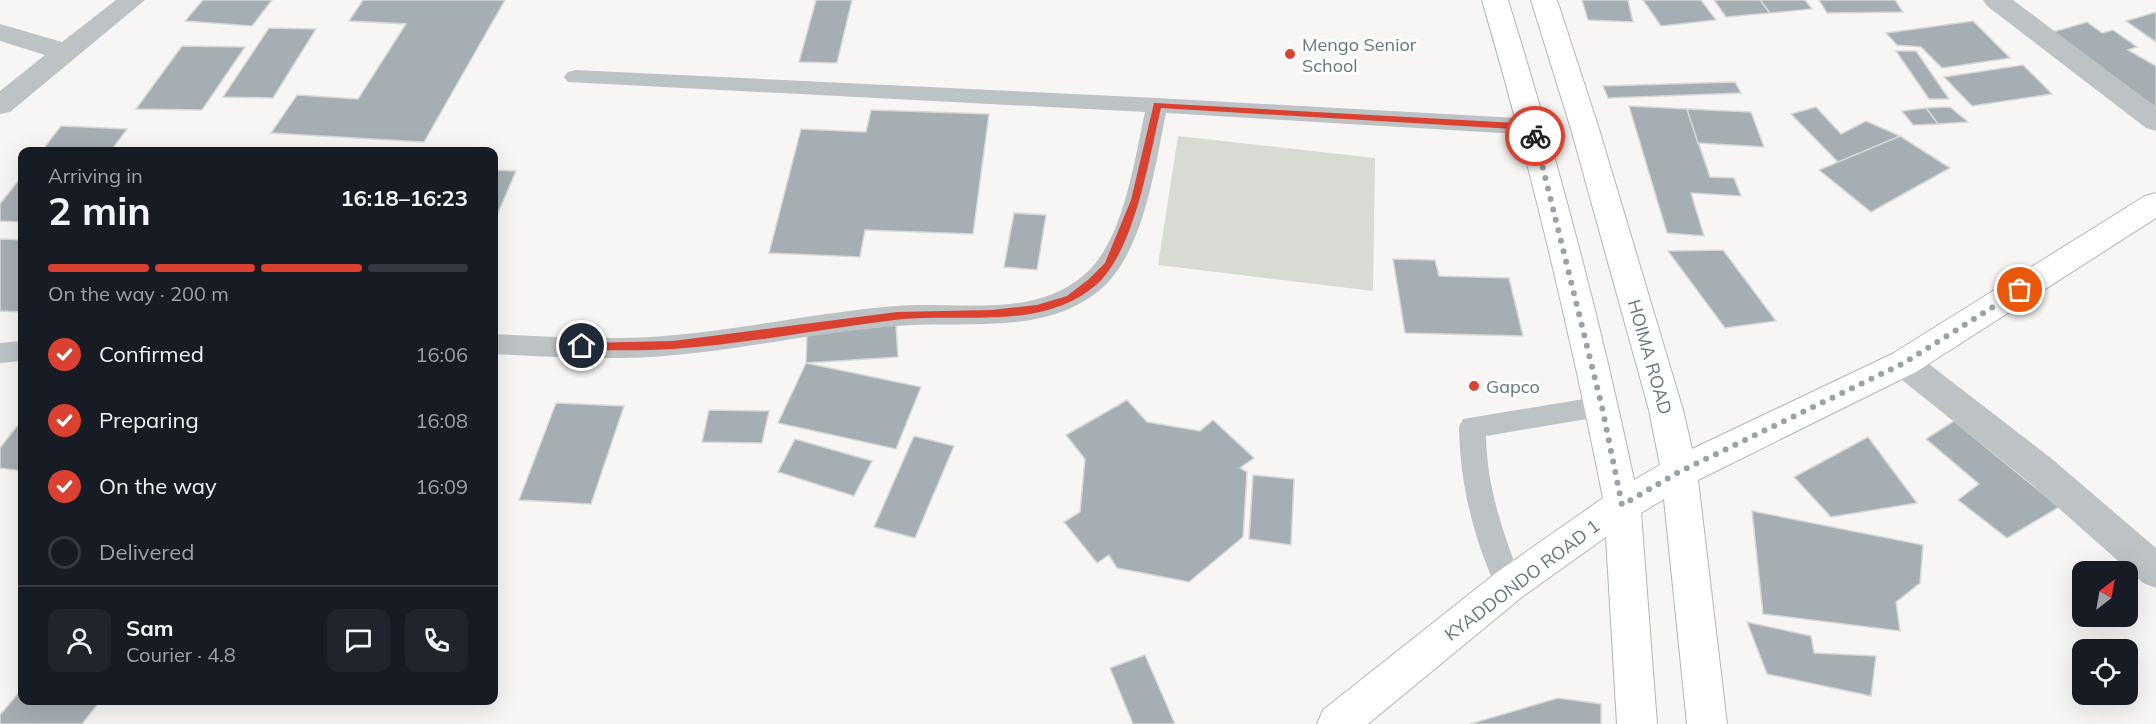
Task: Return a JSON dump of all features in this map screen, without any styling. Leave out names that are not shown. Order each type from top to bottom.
[{"type":"main road","points":[[1495,0],[1533,127],[1602,407],[1622,505],[1637,724]]},
{"type":"main road","name":"HOIMA ROAD","points":[[1544,0],[1666,410],[1679,472],[1707,724]]},
{"type":"main road","name":"KYADDONDO ROAD 1","points":[[1337,724],[1509,585],[1622,505],[1679,472],[1904,363],[2156,204]]},
{"type":"street","points":[[0,105],[63,52],[132,0]]},
{"type":"street","points":[[1996,0],[2156,121]]},
{"type":"street","points":[[0,32],[63,52]]},
{"type":"street","points":[[1904,363],[2040,470],[2156,571]]},
{"type":"lane","points":[[575,77],[1157,105],[1533,127]]},
{"type":"lane","points":[[498,344],[559,347],[673,345],[897,316],[992,314],[1037,309],[1070,298],[1093,282],[1109,265],[1136,200],[1157,105]]},
{"type":"lane","points":[[0,353],[18,351]]},
{"type":"lane","points":[[1509,585],[1483,521],[1472,465],[1472,426],[1602,407]]},
{"type":"shaded area","points":[[1178,136],[1375,158],[1373,291],[1158,265]]},
{"type":"building","points":[[203,0],[272,0],[252,26],[185,21]]},
{"type":"building","points":[[363,0],[505,0],[424,142],[271,133],[297,95],[358,99],[406,24],[349,21]]},
{"type":"building","points":[[816,0],[852,0],[837,63],[799,62]]},
{"type":"building","points":[[1582,0],[1628,0],[1633,22],[1588,20]]},
{"type":"building","points":[[1643,0],[1701,0],[1716,20],[1661,26]]},
{"type":"building","points":[[1714,0],[1760,0],[1770,13],[1726,17]]},
{"type":"building","points":[[1760,0],[1805,0],[1812,9],[1770,13]]},
{"type":"building","points":[[1819,0],[1895,0],[1903,12],[1827,13]]},
{"type":"building","points":[[2156,12],[2156,42],[2126,21]]},
{"type":"building","points":[[1973,21],[2010,58],[1942,68],[1921,47],[1897,45],[1886,33]]},
{"type":"building","points":[[2087,22],[2102,33],[2113,30],[2137,47],[2128,50],[2156,66],[2156,108],[2053,32]]},
{"type":"building","points":[[269,28],[316,29],[273,98],[223,97]]},
{"type":"building","points":[[182,46],[245,47],[202,110],[136,109]]},
{"type":"building","points":[[1896,51],[1916,51],[1949,99],[1929,99]]},
{"type":"building","points":[[2023,65],[2052,94],[1972,106],[1944,77]]},
{"type":"building","points":[[1735,82],[1741,93],[1608,98],[1603,86]]},
{"type":"building","points":[[1629,106],[1687,109],[1710,177],[1734,178],[1741,196],[1691,193],[1704,236],[1667,233]]},
{"type":"building","points":[[1816,107],[1841,134],[1866,121],[1900,136],[1839,163],[1791,114]]},
{"type":"building","points":[[1950,107],[1968,122],[1938,124],[1926,108]]},
{"type":"building","points":[[1926,108],[1938,124],[1913,125],[1902,111]]},
{"type":"building","points":[[1687,109],[1751,112],[1764,147],[1698,143]]},
{"type":"building","points":[[871,110],[989,114],[973,234],[865,230],[860,257],[769,253],[801,129],[866,132]]},
{"type":"building","points":[[61,126],[127,129],[114,147],[45,147]]},
{"type":"building","points":[[1900,136],[1950,168],[1871,212],[1819,170]]},
{"type":"building","points":[[498,170],[516,171],[498,213]]},
{"type":"building","points":[[18,181],[18,222],[0,221],[0,204]]},
{"type":"building","points":[[1014,213],[1046,215],[1037,270],[1004,267]]},
{"type":"building","points":[[0,239],[18,240],[18,312],[0,311]]},
{"type":"building","points":[[1723,250],[1776,321],[1725,328],[1668,251]]},
{"type":"building","points":[[1393,259],[1435,260],[1439,276],[1509,278],[1523,336],[1405,333]]},
{"type":"building","points":[[896,325],[898,357],[806,363],[807,334]]},
{"type":"building","points":[[806,363],[921,387],[896,449],[778,423]]},
{"type":"building","points":[[1127,400],[1147,422],[1200,431],[1213,420],[1254,458],[1240,468],[1247,472],[1243,537],[1189,582],[1117,568],[1109,555],[1097,563],[1064,522],[1080,512],[1085,459],[1066,435]]},
{"type":"building","points":[[556,403],[624,406],[591,504],[519,500]]},
{"type":"building","points":[[709,410],[769,411],[762,443],[702,442]]},
{"type":"building","points":[[1954,421],[2059,507],[2007,538],[1958,500],[1979,484],[1926,439]]},
{"type":"building","points":[[18,425],[18,470],[0,468],[0,448]]},
{"type":"building","points":[[914,436],[954,446],[915,538],[874,527]]},
{"type":"building","points":[[1868,437],[1917,503],[1831,517],[1794,477]]},
{"type":"building","points":[[795,439],[872,461],[854,496],[778,472]]},
{"type":"building","points":[[1253,475],[1294,479],[1291,545],[1249,539]]},
{"type":"building","points":[[1752,511],[1923,545],[1920,583],[1896,602],[1900,631],[1763,614]]},
{"type":"building","points":[[1747,622],[1811,636],[1814,653],[1876,656],[1871,696],[1767,674]]},
{"type":"building","points":[[1145,655],[1175,724],[1133,724],[1110,668]]},
{"type":"building","points":[[18,694],[18,705],[97,705],[82,724],[0,724],[0,715]]},
{"type":"building","points":[[1558,698],[1601,704],[1601,724],[1470,724]]},
{"type":"way so far","points":[[1535,136],[1602,407],[1622,505],[1679,472],[1904,363],[2020,290]]},
{"type":"place","name":"Mengo Senior School","points":[[1290,54]]},
{"type":"place","name":"Gapco","points":[[1474,386]]},
{"type":"route","points":[[582,346],[673,345],[897,316],[992,314],[1037,309],[1070,298],[1093,282],[1109,265],[1136,200],[1157,105],[1533,127],[1535,136]]}]
